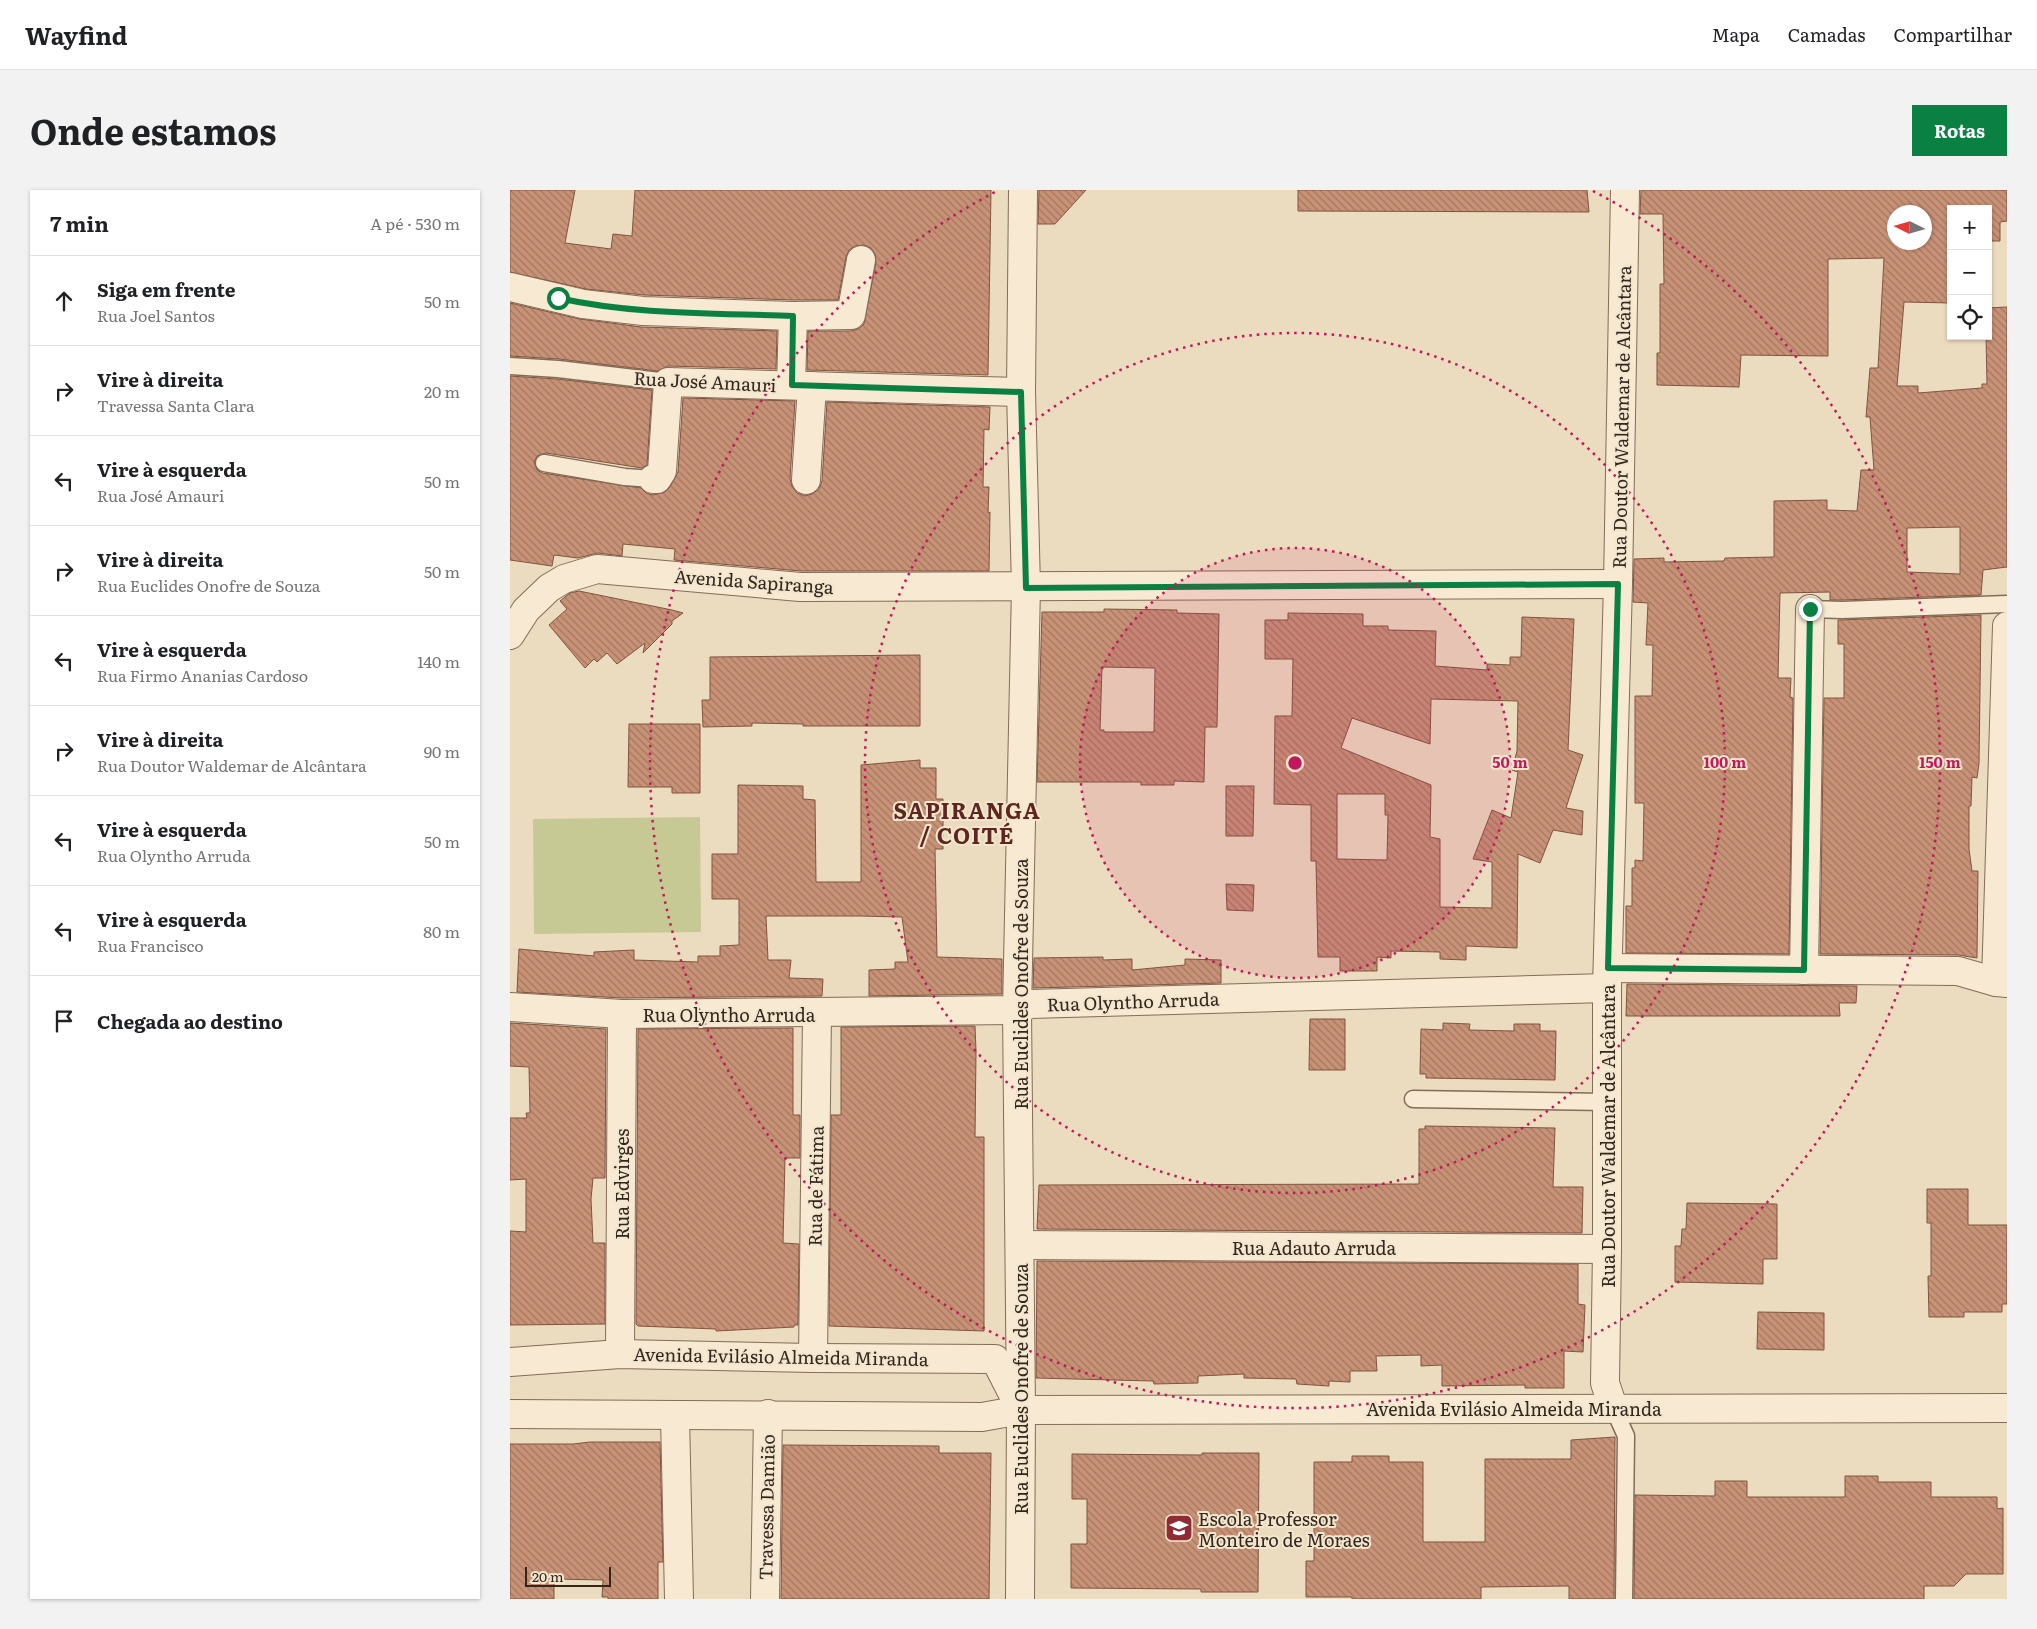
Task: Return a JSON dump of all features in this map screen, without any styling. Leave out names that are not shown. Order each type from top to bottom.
[{"type":"street","name":"Rua Euclides Onofre de Souza","points":[[1020,1599],[1021,1410],[1017,1010],[1026,588],[1021,392],[1023,190]]},
{"type":"street","name":"Rua Doutor Waldemar de Alcântara","points":[[1613,1407],[1605,1383],[1607,978],[1618,584],[1625,190]]},
{"type":"street","points":[[510,287],[583,304],[643,311],[793,316],[851,315],[861,260]]},
{"type":"street","points":[[793,316],[802,386],[806,480]]},
{"type":"street","name":"Rua José Amauri","points":[[668,382],[1021,392]]},
{"type":"street","points":[[652,479],[657,478],[662,471],[668,382]]},
{"type":"street","name":"Avenida Sapiranga","points":[[510,635],[526,610],[549,588],[564,579],[596,569],[800,587],[1026,588],[1618,584]]},
{"type":"street","points":[[1804,970],[1810,609]]},
{"type":"street","points":[[2001,982],[2007,626]]},
{"type":"street","name":"Rua Olyntho Arruda","points":[[510,1006],[622,1014],[1017,1010],[1030,1004],[1804,970],[1958,972],[2001,982]]},
{"type":"street","name":"Rua de Fátima","points":[[813,1358],[817,1013]]},
{"type":"street","name":"Rua Edvirges","points":[[620,1354],[622,1014]]},
{"type":"street","name":"Rua Adauto Arruda","points":[[1020,1245],[1607,1250]]},
{"type":"street","name":"Avenida Evilásio Almeida Miranda","points":[[510,1362],[620,1354],[994,1359],[1021,1410]]},
{"type":"street","name":"Avenida Evilásio Almeida Miranda","points":[[510,1414],[675,1416],[768,1414],[982,1417],[1021,1410],[1613,1407],[2007,1408]]},
{"type":"street","name":"Travessa Damião","points":[[764,1599],[768,1414]]},
{"type":"street","points":[[675,1416],[679,1599]]},
{"type":"lane","name":"Rua José Amauri","points":[[510,366],[558,369],[668,382]]},
{"type":"lane","points":[[544,463],[624,477],[652,479]]},
{"type":"lane","points":[[1810,609],[1842,610],[2007,604]]},
{"type":"lane","points":[[1413,1099],[1607,1102]]},
{"type":"lane","name":"Rua Doutor Waldemar de Alcântara","points":[[1613,1407],[1626,1436],[1624,1599]]},
{"type":"green space","points":[[700,817],[701,932],[534,934],[533,819]]},
{"type":"building","points":[[510,190],[575,190],[565,243],[611,249],[613,234],[632,236],[635,190],[991,190],[988,375],[807,370],[808,331],[851,331],[858,329],[864,324],[876,262],[875,254],[871,248],[864,245],[855,246],[849,250],[838,300],[644,295],[586,289],[510,272]]},
{"type":"building","points":[[1039,190],[1086,190],[1055,224],[1038,224]]},
{"type":"building","points":[[1298,190],[1587,190],[1589,212],[1298,211]]},
{"type":"building","points":[[1641,190],[2007,190],[2007,221],[2000,222],[2000,241],[1992,241],[1992,205],[1947,205],[1947,303],[1904,302],[1897,386],[1918,386],[1918,393],[1982,388],[1982,384],[1987,384],[1986,340],[1992,340],[1992,308],[2007,307],[2007,567],[1983,570],[1981,595],[1830,600],[1830,592],[1780,593],[1778,678],[1791,678],[1790,697],[1793,698],[1789,954],[1626,953],[1626,906],[1632,906],[1632,868],[1635,868],[1635,860],[1643,861],[1644,803],[1635,803],[1635,696],[1652,696],[1653,645],[1646,645],[1648,603],[1633,602],[1634,559],[1664,558],[1664,562],[1724,561],[1725,558],[1774,557],[1774,501],[1827,500],[1827,510],[1857,511],[1861,470],[1874,470],[1870,417],[1866,417],[1870,368],[1878,368],[1884,258],[1828,259],[1828,356],[1741,355],[1739,387],[1657,385],[1657,353],[1660,353],[1660,284],[1664,284],[1663,214],[1640,214]],"holes":[[[1960,527],[1960,574],[1907,572],[1907,528]]]},
{"type":"building","points":[[510,303],[580,319],[641,327],[777,331],[776,369],[668,366],[658,371],[559,359],[510,356]]},
{"type":"building","points":[[510,376],[557,379],[652,390],[647,465],[642,468],[546,453],[537,456],[534,462],[537,470],[542,473],[641,488],[646,493],[653,495],[665,492],[678,472],[683,398],[795,401],[790,479],[797,493],[805,496],[819,489],[822,481],[827,402],[990,407],[989,430],[984,429],[983,487],[989,487],[989,571],[801,571],[674,560],[675,549],[623,544],[622,556],[598,553],[578,558],[554,555],[552,566],[510,560]]},
{"type":"building","points":[[579,591],[683,613],[672,621],[672,624],[643,653],[645,643],[617,664],[607,653],[597,662],[594,659],[585,668],[549,625],[567,609],[560,601],[570,593]]},
{"type":"building","points":[[1104,609],[1177,610],[1177,613],[1219,614],[1217,727],[1205,727],[1204,782],[1174,781],[1174,785],[1141,785],[1141,782],[1037,782],[1042,612],[1104,612]],"holes":[[[1102,667],[1155,668],[1154,732],[1104,732],[1104,730],[1100,730]]]},
{"type":"building","points":[[1288,613],[1363,614],[1363,626],[1388,626],[1388,630],[1436,631],[1435,666],[1487,670],[1487,664],[1510,665],[1510,657],[1521,657],[1522,617],[1574,619],[1568,750],[1583,755],[1566,808],[1583,811],[1582,835],[1553,830],[1540,863],[1518,854],[1517,948],[1466,946],[1466,960],[1440,959],[1440,952],[1391,951],[1391,958],[1377,957],[1377,971],[1340,971],[1340,957],[1318,957],[1316,861],[1311,861],[1311,805],[1274,804],[1275,716],[1292,716],[1293,659],[1265,659],[1265,620],[1288,620]],"holes":[[[1431,699],[1518,701],[1517,751],[1512,770],[1518,772],[1511,818],[1492,810],[1473,859],[1492,862],[1492,908],[1440,907],[1440,839],[1430,837],[1431,785],[1341,748],[1352,718],[1430,744]],[[1337,794],[1385,794],[1385,815],[1388,815],[1387,860],[1337,859]]]},
{"type":"building","points":[[1981,615],[1979,763],[1977,778],[1972,777],[1971,806],[1969,806],[1969,849],[1972,871],[1978,871],[1977,958],[1958,955],[1820,954],[1824,698],[1844,698],[1844,644],[1838,644],[1838,620]]},
{"type":"building","points":[[920,655],[920,726],[803,726],[803,724],[752,723],[752,726],[703,727],[702,700],[710,700],[710,657]]},
{"type":"building","points":[[629,724],[700,724],[700,793],[672,793],[672,787],[628,787]]},
{"type":"building","points":[[920,760],[920,768],[936,768],[936,799],[943,799],[943,849],[935,849],[937,957],[1002,959],[1002,994],[869,996],[869,970],[895,969],[895,962],[908,962],[902,917],[860,916],[766,916],[768,960],[791,960],[789,978],[823,979],[822,996],[622,998],[517,992],[519,949],[594,956],[594,952],[634,950],[634,960],[698,962],[698,956],[720,956],[720,946],[739,945],[739,899],[712,899],[712,854],[738,854],[738,785],[803,786],[803,799],[815,800],[816,882],[861,882],[861,765]]},
{"type":"building","points":[[1226,786],[1254,786],[1253,836],[1226,836]]},
{"type":"building","points":[[1226,884],[1254,885],[1253,911],[1227,910]]},
{"type":"building","points":[[1103,957],[1103,960],[1132,959],[1132,970],[1185,965],[1185,959],[1221,960],[1221,983],[1033,988],[1034,958]]},
{"type":"building","points":[[1627,984],[1857,986],[1856,1003],[1839,1003],[1840,1016],[1626,1016]]},
{"type":"building","points":[[1310,1019],[1345,1019],[1345,1070],[1309,1070]]},
{"type":"building","points":[[510,1023],[606,1029],[605,1178],[593,1178],[591,1199],[593,1243],[605,1243],[605,1324],[510,1325],[510,1231],[526,1232],[526,1179],[510,1180],[510,1118],[527,1118],[526,1113],[530,1113],[529,1067],[510,1066]]},
{"type":"building","points":[[1443,1023],[1470,1024],[1469,1030],[1514,1031],[1514,1024],[1540,1024],[1540,1031],[1556,1031],[1555,1080],[1426,1078],[1426,1074],[1420,1074],[1421,1029],[1443,1030]]},
{"type":"building","points":[[975,1026],[975,1137],[984,1137],[984,1331],[829,1326],[831,1115],[841,1115],[841,1027]]},
{"type":"building","points":[[793,1028],[793,1115],[800,1115],[800,1158],[785,1158],[783,1243],[799,1244],[798,1325],[794,1325],[794,1327],[716,1331],[716,1329],[638,1326],[636,1324],[638,1029]]},
{"type":"building","points":[[1425,1126],[1555,1128],[1553,1187],[1583,1187],[1582,1233],[1037,1229],[1039,1185],[1419,1184],[1419,1129],[1425,1129]]},
{"type":"building","points":[[1927,1189],[1968,1189],[1968,1225],[2007,1225],[2007,1304],[2002,1304],[2002,1312],[1964,1312],[1964,1317],[1929,1317],[1928,1276],[1931,1276],[1931,1223],[1927,1223]]},
{"type":"building","points":[[1687,1203],[1777,1204],[1777,1259],[1763,1259],[1763,1284],[1675,1282],[1675,1246],[1681,1246],[1682,1229],[1686,1229]]},
{"type":"building","points":[[1037,1261],[1578,1264],[1578,1304],[1585,1305],[1583,1352],[1564,1351],[1564,1388],[1525,1388],[1525,1385],[1442,1386],[1442,1365],[1421,1366],[1421,1355],[1376,1356],[1377,1371],[1350,1371],[1350,1382],[1329,1381],[1329,1386],[1297,1384],[1296,1379],[1244,1378],[1244,1374],[1198,1376],[1198,1383],[1154,1384],[1153,1381],[1036,1378]]},
{"type":"building","points":[[1758,1312],[1824,1313],[1824,1350],[1757,1349]]},
{"type":"building","points":[[1615,1437],[1614,1599],[1569,1599],[1569,1586],[1481,1587],[1481,1599],[1306,1597],[1306,1561],[1314,1561],[1314,1462],[1352,1462],[1352,1456],[1389,1456],[1389,1462],[1423,1462],[1423,1542],[1485,1542],[1485,1459],[1571,1459],[1571,1440]]},
{"type":"building","points":[[590,1442],[660,1442],[663,1562],[658,1562],[658,1599],[608,1599],[608,1597],[602,1597],[603,1580],[554,1579],[554,1599],[510,1599],[510,1444],[573,1444]]},
{"type":"building","points":[[783,1445],[939,1446],[939,1453],[991,1453],[989,1599],[781,1599]]},
{"type":"building","points":[[1202,1453],[1259,1453],[1258,1592],[1201,1592],[1201,1589],[1071,1588],[1071,1544],[1087,1544],[1087,1499],[1072,1499],[1072,1454],[1202,1455]]},
{"type":"building","points":[[1845,1476],[1878,1476],[1878,1482],[1931,1482],[1931,1497],[1997,1497],[1997,1509],[2003,1508],[2003,1574],[1966,1574],[1954,1586],[1924,1586],[1924,1599],[1634,1599],[1635,1495],[1715,1496],[1715,1481],[1747,1481],[1747,1497],[1845,1497]]},
{"type":"place","name":"Escola Professor Monteiro de Moraes","points":[[1179,1528]]},
{"type":"district","name":"SAPIRANGA / COITÉ","points":[[967,822]]},
{"type":"route","points":[[558,298],[583,304],[643,311],[793,316],[792,385],[1021,392],[1026,588],[1618,584],[1608,968],[1804,970],[1810,609]]}]
